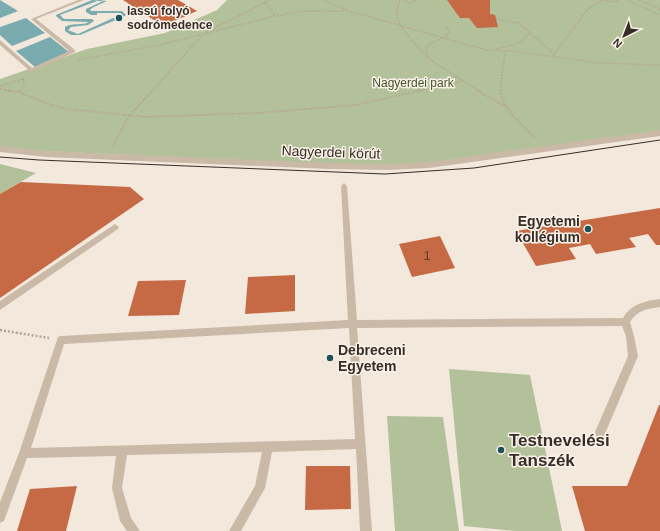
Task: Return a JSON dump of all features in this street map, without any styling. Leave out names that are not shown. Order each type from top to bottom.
[{"type":"street","name":"Nagyerdei körút","points":[[0,149],[46,154],[329,166],[388,167],[429,165],[660,133]]},
{"type":"lane","points":[[0,42],[32,70],[73,51],[33,19],[82,0]]},
{"type":"lane","points":[[344,186],[366,531]]},
{"type":"lane","points":[[0,306],[115,227]]},
{"type":"lane","points":[[600,432],[633,356],[630,336],[625,322],[630,312],[646,304],[660,303]]},
{"type":"lane","points":[[0,517],[2,505],[24,453],[61,340],[352,324],[625,322]]},
{"type":"lane","points":[[24,453],[360,444]]},
{"type":"lane","points":[[235,531],[260,488],[268,447]]},
{"type":"lane","points":[[122,450],[117,488],[126,521],[134,531]]},
{"type":"path","points":[[107,156],[129,116],[203,34],[270,0]]},
{"type":"path","points":[[323,0],[349,11],[486,50],[505,52],[512,51],[628,65],[660,65]]},
{"type":"path","points":[[400,0],[396,14],[400,25],[429,59],[462,81],[506,107]]},
{"type":"path","points":[[404,0],[410,3],[417,0]]},
{"type":"path","points":[[552,57],[588,8],[603,0],[613,2],[619,0]]},
{"type":"path","points":[[627,0],[660,16]]},
{"type":"path","points":[[639,0],[660,9]]},
{"type":"path","points":[[264,2],[275,16]]},
{"type":"path","points":[[75,62],[94,56],[159,44],[275,16],[304,11],[349,11]]},
{"type":"path","points":[[496,20],[512,21],[519,24],[554,54]]},
{"type":"path","points":[[429,59],[426,49],[429,44],[444,39],[449,32],[447,27]]},
{"type":"path","points":[[493,50],[520,43],[530,34]]},
{"type":"path","points":[[505,52],[500,95],[506,107],[545,149]]},
{"type":"path","points":[[0,87],[29,77]]},
{"type":"path","points":[[19,92],[24,85],[23,79]]},
{"type":"path","points":[[0,87],[19,92],[51,105],[68,109],[105,112],[129,116],[258,113],[356,105],[462,81]]},
{"type":"path","points":[[0,330],[61,340]]},
{"type":"green space","name":"Nagyerdei park","points":[[227,0],[660,0],[660,133],[469,160],[388,167],[0,149],[0,79],[87,49],[165,33],[217,10]]},
{"type":"green space","points":[[0,164],[36,173],[0,194]]},
{"type":"green space","name":"Testnevelési Tanszék","points":[[449,369],[530,375],[562,531],[516,531],[464,526]]},
{"type":"green space","points":[[387,416],[443,417],[459,531],[395,531]]},
{"type":"water","points":[[0,0],[18,11],[0,18]]},
{"type":"water","name":"lassú folyó sodrómedence","points":[[92,0],[99,0],[60,15],[64,19],[92,19],[94,21],[88,25],[71,27],[68,30],[78,34],[122,14],[97,13],[97,15],[91,15],[86,12],[86,9],[103,1],[107,1],[90,10],[122,11],[126,15],[80,35],[71,35],[65,31],[65,27],[89,22],[62,21],[56,16]]},
{"type":"water","points":[[26,18],[45,33],[12,46],[0,35],[0,27]]},
{"type":"water","points":[[50,37],[69,52],[35,67],[16,51]]},
{"type":"building","points":[[123,0],[178,0],[197,11],[163,26]]},
{"type":"building","points":[[447,0],[490,0],[490,14],[495,15],[498,27],[477,28],[469,18],[460,18]]},
{"type":"building","points":[[21,182],[130,187],[144,199],[0,298],[0,194]]},
{"type":"building","points":[[660,208],[660,245],[656,245],[648,234],[629,238],[636,247],[596,254],[590,244],[569,248],[576,259],[536,266],[516,231]]},
{"type":"building","points":[[440,236],[455,268],[412,277],[399,244]]},
{"type":"building","points":[[295,275],[295,311],[245,314],[248,277]]},
{"type":"building","points":[[186,280],[179,315],[128,316],[138,281]]},
{"type":"building","points":[[659,405],[660,531],[585,531],[572,486],[627,486]]},
{"type":"building","points":[[306,466],[350,466],[351,509],[305,510]]},
{"type":"building","points":[[77,486],[66,531],[17,531],[30,489]]},
{"type":"tram line","points":[[0,157],[39,160],[385,174],[474,168],[660,140]]},
{"type":"place","name":"lassú folyó sodrómedence","points":[[119,18]]},
{"type":"place","name":"Egyetemi kollégium","points":[[588,229]]},
{"type":"place","name":"Debreceni Egyetem","points":[[330,358]]},
{"type":"place","name":"Testnevelési Tanszék","points":[[501,450]]}]
